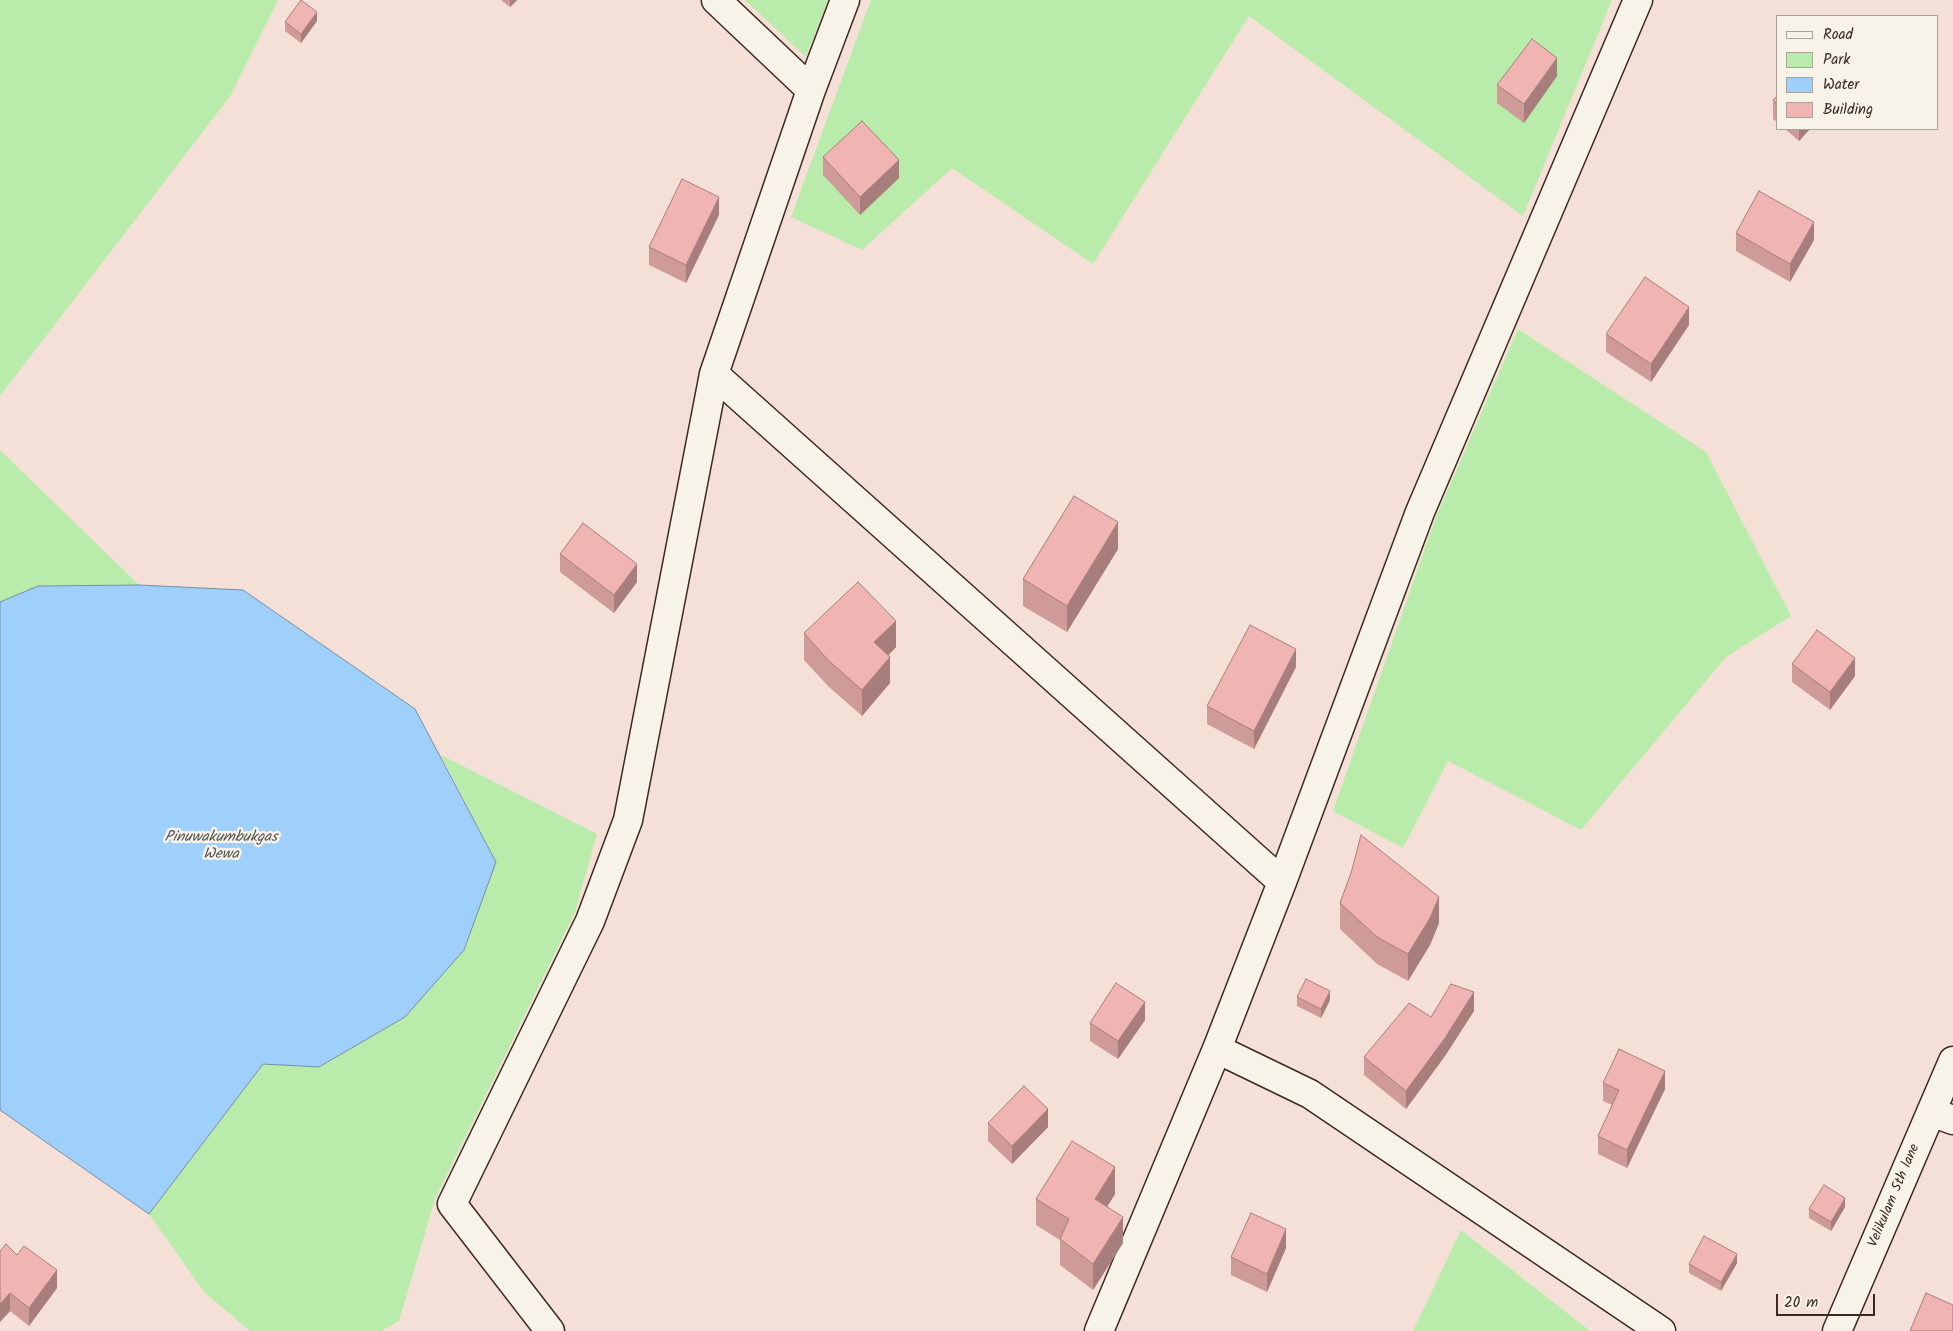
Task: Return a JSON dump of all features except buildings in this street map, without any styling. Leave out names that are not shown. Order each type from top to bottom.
[{"type":"street","points":[[716,0],[811,90]]},
{"type":"street","points":[[550,1331],[452,1204],[590,921],[628,820],[714,374],[811,90],[845,0]]},
{"type":"street","points":[[1099,1331],[1217,1049],[1282,882],[1420,512],[1638,0]]},
{"type":"street","points":[[714,374],[1282,882]]},
{"type":"street","points":[[1217,1049],[1310,1094],[1661,1331]]},
{"type":"street","name":"Velikulam 5th lane","points":[[1837,1331],[1942,1116],[1953,1061]]},
{"type":"green space","points":[[0,0],[278,0],[231,95],[0,396]]},
{"type":"green space","points":[[745,0],[828,0],[806,57]]},
{"type":"green space","points":[[871,0],[1612,0],[1523,216],[1249,16],[1093,264],[952,168],[862,250],[791,217]]},
{"type":"green space","points":[[1518,329],[1706,452],[1791,616],[1726,657],[1581,830],[1448,761],[1403,848],[1333,811],[1436,517]]},
{"type":"green space","points":[[0,450],[139,585],[38,586],[0,602]]},
{"type":"green space","points":[[441,755],[597,834],[575,912],[435,1199],[399,1321],[381,1331],[250,1331],[204,1292],[149,1214],[263,1064],[320,1067],[405,1017],[496,862]]},
{"type":"green space","points":[[1461,1230],[1590,1331],[1413,1331]]},
{"type":"water","name":"Pinuwakumbukgas Wewa","points":[[139,585],[243,590],[415,709],[496,862],[464,950],[405,1017],[319,1067],[263,1064],[149,1214],[0,1110],[0,602],[38,586]]}]
